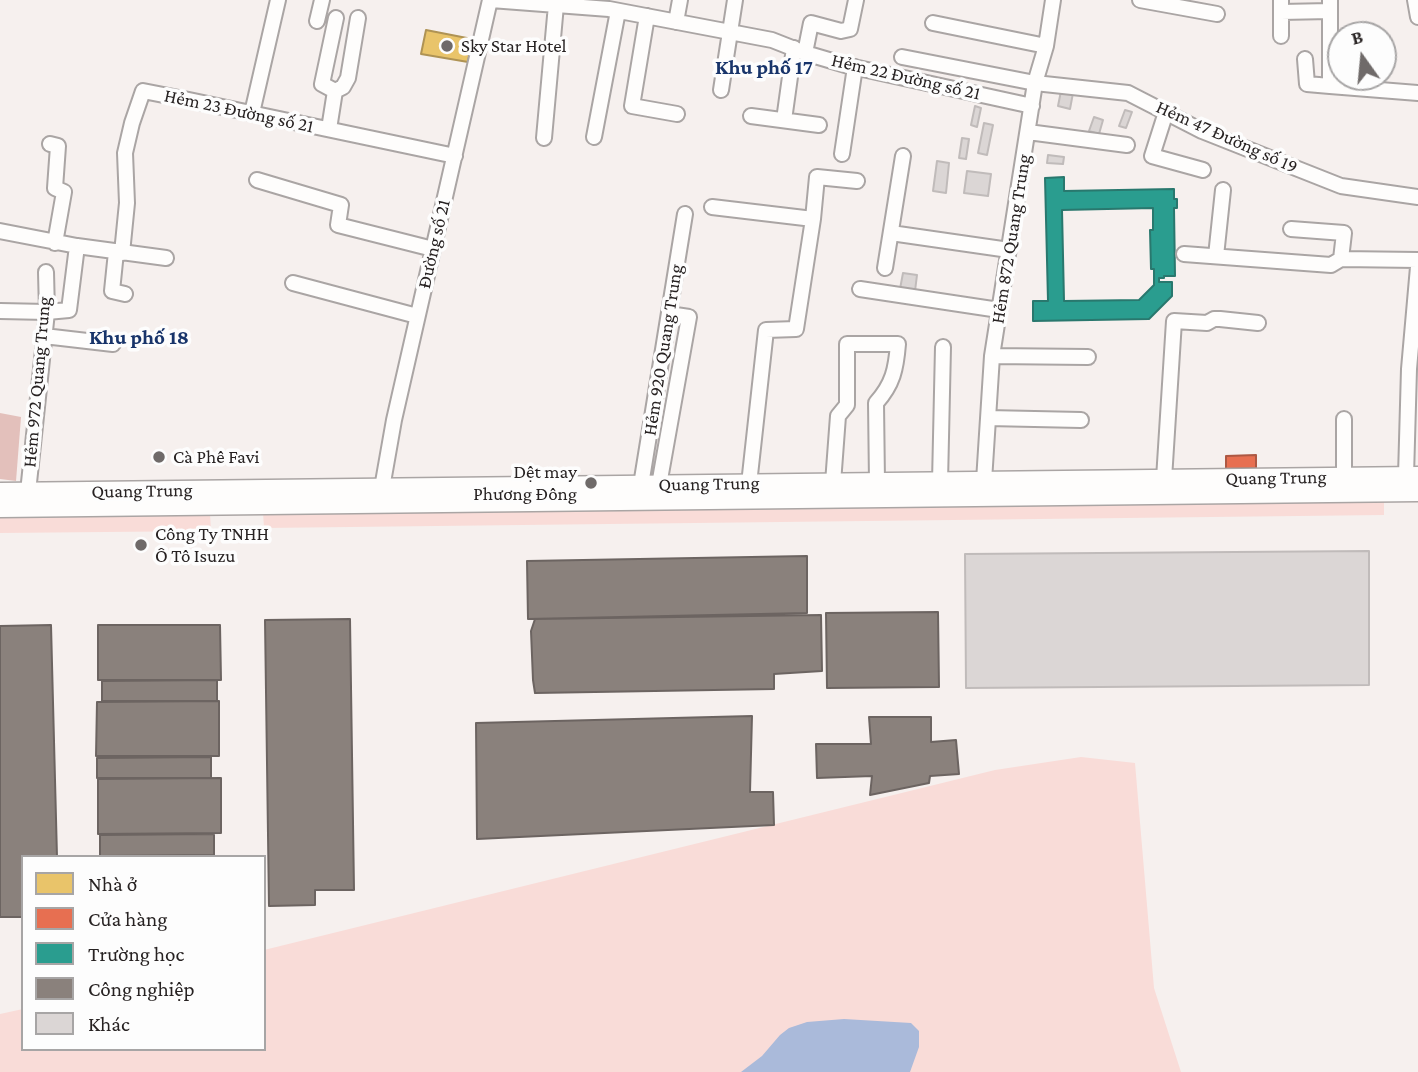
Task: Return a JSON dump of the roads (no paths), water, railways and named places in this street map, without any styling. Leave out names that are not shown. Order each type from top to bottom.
[{"type":"main road","name":"Quang Trung","points":[[381,496],[650,485],[877,482],[1344,477],[1412,484]]},
{"type":"main road","name":"Quang Trung","points":[[0,492],[236,497],[1412,484]]},
{"type":"main road","name":"Quang Trung","points":[[0,508],[236,497]]},
{"type":"street","points":[[252,113],[278,0]]},
{"type":"street","points":[[317,21],[322,0]]},
{"type":"street","name":"Hẻm 22 Đường số 21","points":[[491,0],[590,7],[772,40],[855,67],[1032,106]]},
{"type":"street","name":"Đường số 21","points":[[381,496],[394,420],[491,0]]},
{"type":"street","points":[[676,22],[680,0]]},
{"type":"street","points":[[721,90],[735,0]]},
{"type":"street","points":[[784,120],[800,50],[811,23],[841,31],[850,29],[856,0]]},
{"type":"street","name":"Hẻm 872 Quang Trung","points":[[984,481],[992,356],[1035,83],[1046,46],[1053,0]]},
{"type":"street","points":[[1140,0],[1217,14]]},
{"type":"street","points":[[1415,0],[1418,18]]},
{"type":"street","points":[[544,138],[556,5]]},
{"type":"street","points":[[1282,36],[1281,6],[1330,5]]},
{"type":"street","points":[[594,137],[618,11]]},
{"type":"street","points":[[647,16],[632,106],[677,114]]},
{"type":"street","points":[[336,18],[322,84],[335,91],[343,88],[348,78],[358,18]]},
{"type":"street","points":[[933,23],[1046,46]]},
{"type":"street","name":"Hẻm 47 Đường số 19","points":[[902,57],[1035,83],[1128,93],[1202,131],[1341,186],[1418,197]]},
{"type":"street","points":[[1305,59],[1307,84],[1327,86]]},
{"type":"street","points":[[842,154],[855,67]]},
{"type":"street","name":"Hẻm 23 Đường số 21","points":[[119,253],[127,203],[125,153],[143,91],[455,156]]},
{"type":"street","points":[[329,130],[335,91]]},
{"type":"street","points":[[1393,91],[1418,93]]},
{"type":"street","points":[[1166,112],[1152,156],[1203,170]]},
{"type":"street","points":[[751,116],[819,125]]},
{"type":"street","points":[[1028,132],[1127,145]]},
{"type":"street","points":[[50,144],[58,146],[55,188],[64,192],[55,243]]},
{"type":"street","points":[[885,268],[902,156]]},
{"type":"street","points":[[749,484],[766,330],[796,329],[817,177],[857,181]]},
{"type":"street","points":[[257,180],[341,205],[338,225],[433,249]]},
{"type":"street","points":[[1216,256],[1223,190]]},
{"type":"street","points":[[712,207],[813,219]]},
{"type":"street","name":"Hẻm 920 Quang Trung","points":[[650,485],[669,314],[685,214]]},
{"type":"street","points":[[1291,229],[1344,233],[1342,259]]},
{"type":"street","points":[[0,230],[55,243],[166,258]]},
{"type":"street","points":[[891,233],[1009,250]]},
{"type":"street","points":[[0,311],[69,310],[77,246]]},
{"type":"street","points":[[119,253],[112,291],[125,294]]},
{"type":"street","points":[[1184,254],[1331,265],[1342,259],[1418,260]]},
{"type":"street","points":[[1412,484],[1409,369],[1415,325],[1418,267]]},
{"type":"street","name":"Hẻm 972 Quang Trung","points":[[27,492],[47,312],[46,272]]},
{"type":"street","points":[[293,283],[418,316]]},
{"type":"street","points":[[860,289],[999,310]]},
{"type":"street","points":[[650,485],[689,317],[669,314]]},
{"type":"street","points":[[1164,479],[1174,321],[1208,323],[1220,318],[1258,323]]},
{"type":"street","points":[[44,336],[114,344]]},
{"type":"street","points":[[833,483],[838,416],[847,405],[846,344],[898,344],[896,368],[885,393],[876,403],[877,482]]},
{"type":"street","points":[[940,482],[943,347]]},
{"type":"street","points":[[992,356],[1088,357]]},
{"type":"street","points":[[988,418],[1081,420]]},
{"type":"street","points":[[1344,419],[1344,477]]},
{"type":"water","points":[[844,1019],[911,1023],[919,1031],[919,1047],[910,1072],[741,1072],[762,1056],[789,1028],[807,1022]]},
{"type":"place","name":"Sky Star Hotel","points":[[447,46]]},
{"type":"place","name":"Cà Phê Favi","points":[[159,457]]},
{"type":"place","name":"Dệt may Phương Đông","points":[[591,483]]},
{"type":"place","name":"Công Ty TNHH Ô Tô Isuzu","points":[[141,545]]},
{"type":"district","name":"Khu phố 17","points":[[764,68]]},
{"type":"district","name":"Khu phố 18","points":[[139,338]]}]
